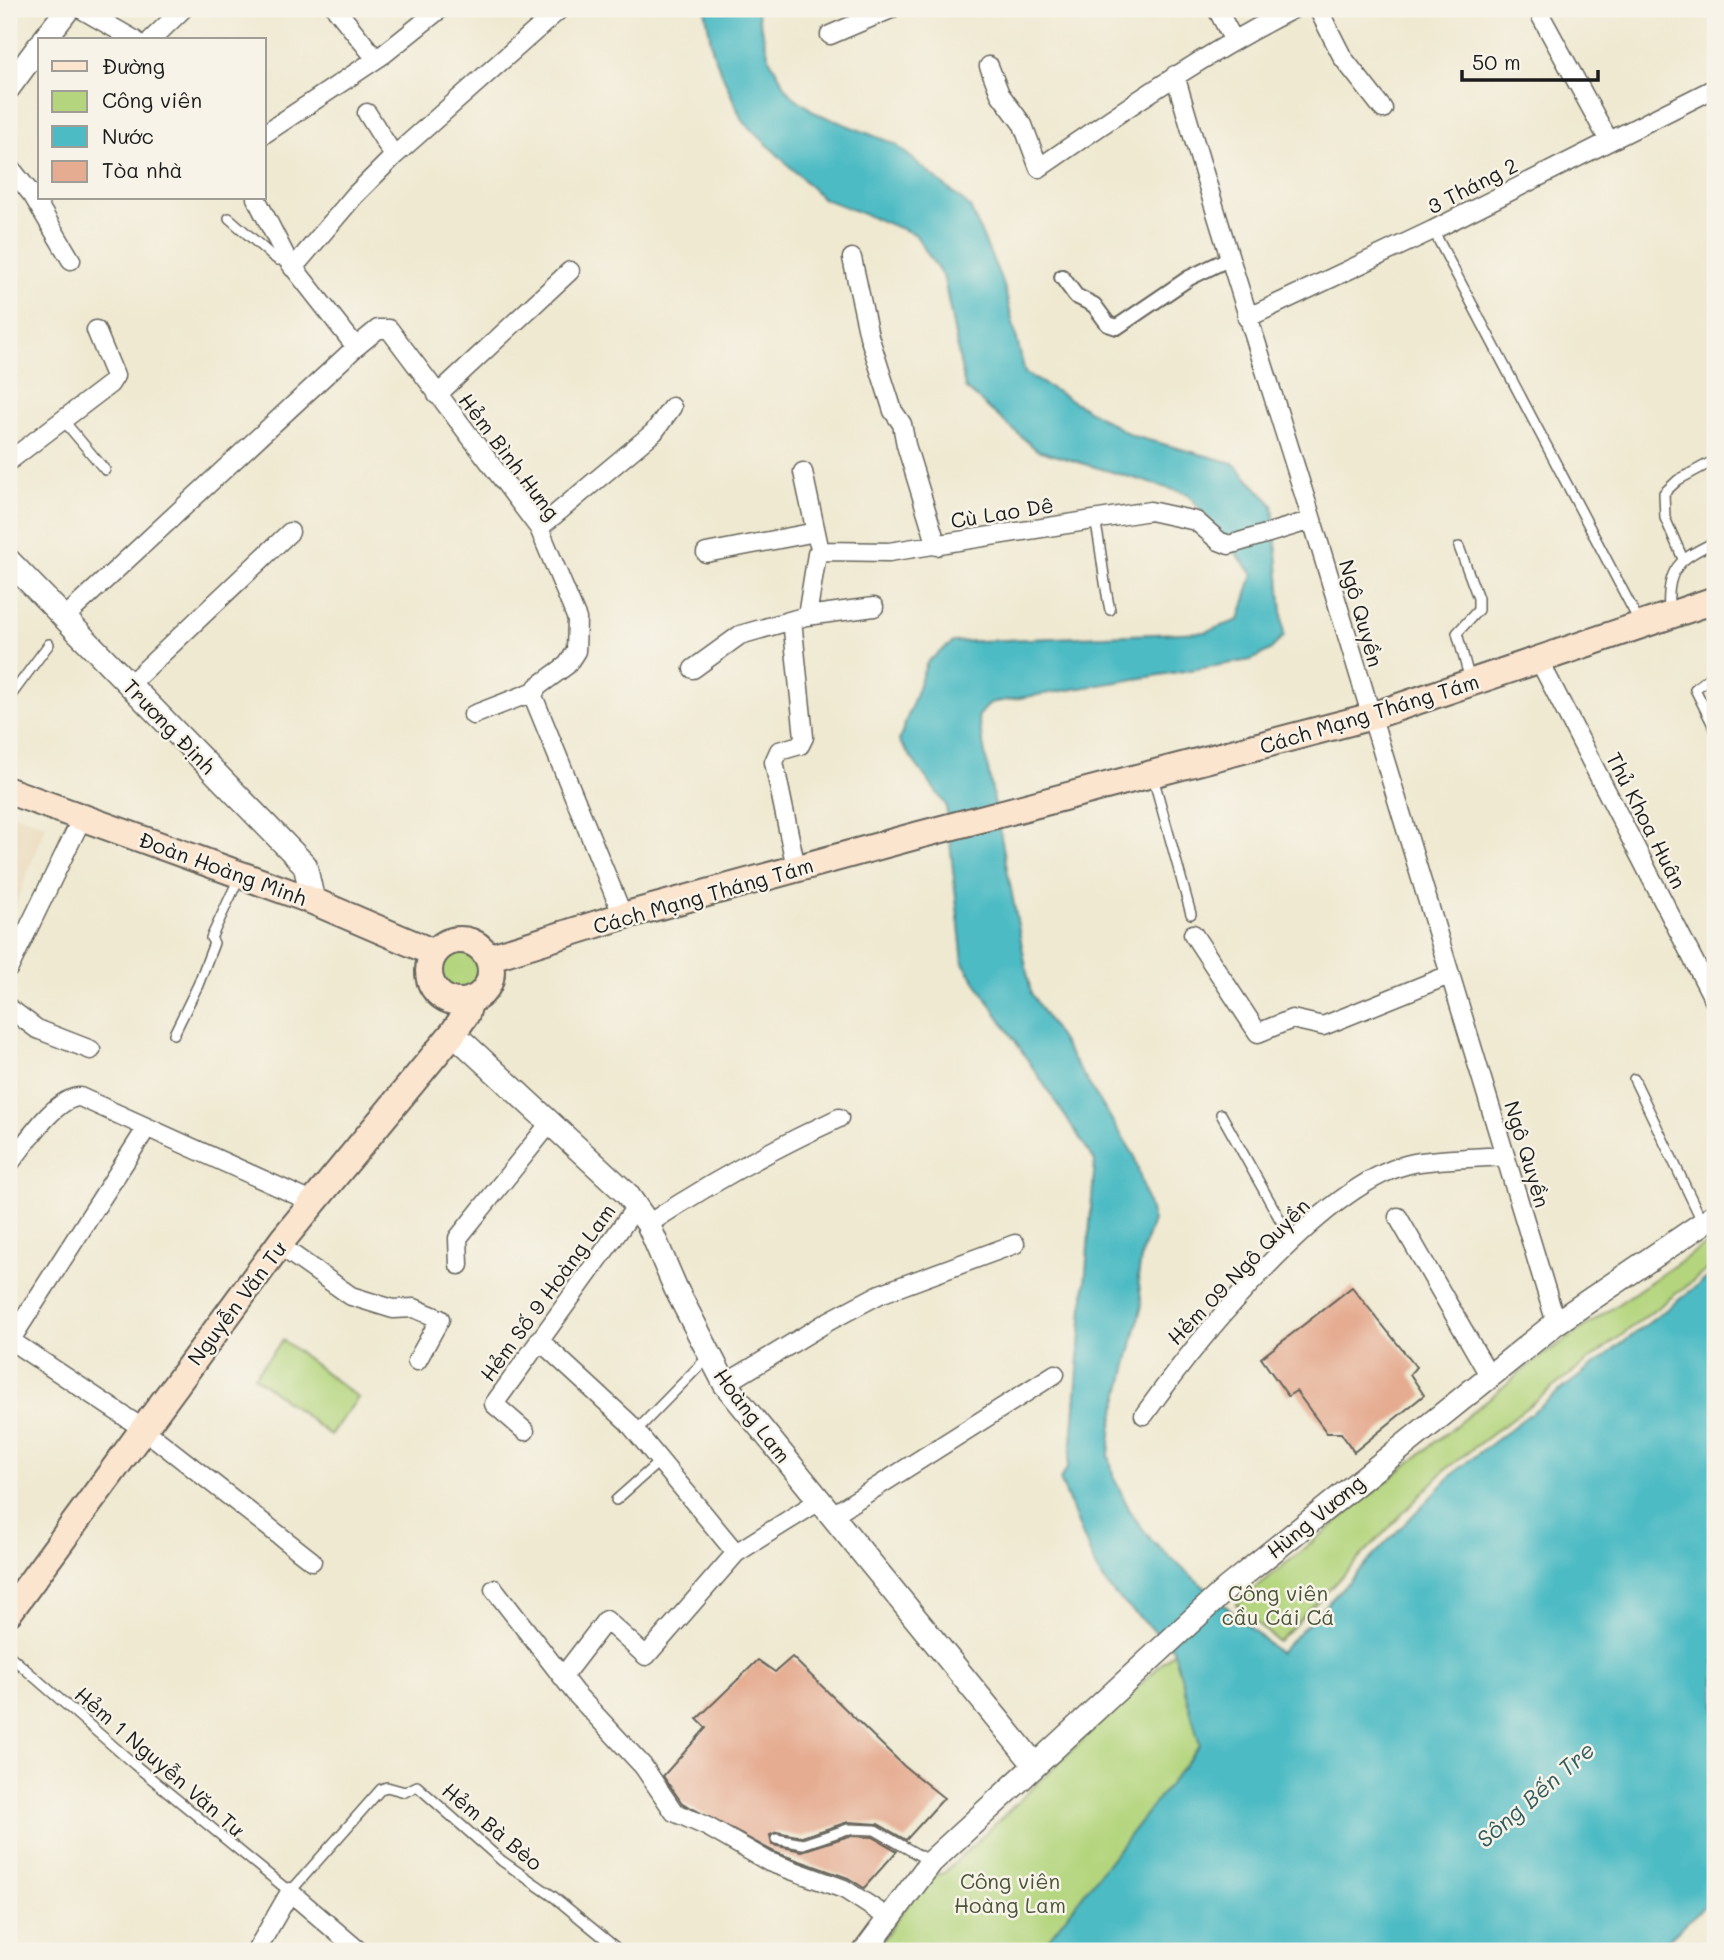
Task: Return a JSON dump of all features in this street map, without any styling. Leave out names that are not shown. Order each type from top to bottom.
[{"type":"main road","name":"Cách Mạng Tháng Tám","points":[[488,958],[623,916],[796,868],[1369,717],[1641,624],[1712,604]]},
{"type":"main road","name":"Đoàn Hoàng Minh","points":[[9,791],[313,901],[434,953]]},
{"type":"main road","points":[[452,940],[473,943],[488,958],[491,968],[486,987],[470,1000],[450,1000],[435,989],[429,971],[434,953],[452,940]]},
{"type":"main road","name":"Nguyễn Văn Tư","points":[[9,1612],[279,1245],[453,1033],[466,1014],[470,1000]]},
{"type":"street","points":[[46,38],[68,9]]},
{"type":"street","points":[[81,9],[132,38]]},
{"type":"street","points":[[153,38],[183,9]]},
{"type":"street","points":[[336,9],[376,59]]},
{"type":"street","points":[[266,133],[376,59],[440,9]]},
{"type":"street","points":[[290,263],[394,156],[560,9]]},
{"type":"street","points":[[830,35],[891,9]]},
{"type":"street","points":[[1217,9],[1233,39]]},
{"type":"street","points":[[989,66],[1000,94],[1023,125],[1039,168],[1175,75],[1233,39],[1293,9]]},
{"type":"street","points":[[1318,9],[1343,58],[1383,108]]},
{"type":"street","points":[[1537,9],[1609,141]]},
{"type":"street","points":[[9,87],[38,48]]},
{"type":"street","name":"Ngô Quyền","points":[[1175,75],[1228,259],[1312,520],[1369,717],[1556,1323]]},
{"type":"street","name":"3 Tháng 2","points":[[1247,318],[1433,230],[1715,88]]},
{"type":"street","points":[[367,113],[394,156]]},
{"type":"street","points":[[9,166],[33,196],[71,260]]},
{"type":"street","points":[[257,200],[290,263],[356,347]]},
{"type":"street","points":[[852,258],[869,337],[890,403],[902,424],[937,546]]},
{"type":"street","points":[[1062,277],[1076,296],[1094,305],[1108,324],[1117,327],[1189,278],[1228,259]]},
{"type":"street","points":[[436,396],[570,271]]},
{"type":"street","name":"Hẻm Bình Hưng","points":[[64,618],[356,347],[378,328],[389,329],[436,396],[539,528],[578,619],[576,651],[567,665],[550,676],[535,691],[473,715]]},
{"type":"street","points":[[9,461],[110,384],[115,376],[96,330]]},
{"type":"street","points":[[539,528],[654,432],[672,407]]},
{"type":"street","points":[[796,868],[774,762],[779,751],[800,745],[804,737],[800,618],[817,554],[820,552],[803,472]]},
{"type":"street","name":"Cù Lao Dê","points":[[820,552],[889,552],[937,546],[1150,510],[1196,520],[1219,541],[1229,545],[1312,520]]},
{"type":"street","points":[[129,685],[290,532]]},
{"type":"street","points":[[706,553],[816,532]]},
{"type":"street","name":"Trương Định","points":[[9,561],[304,865],[311,880],[313,901]]},
{"type":"street","points":[[693,669],[740,635],[800,618],[874,607]]},
{"type":"street","name":"Thủ Khoa Huân","points":[[1538,658],[1715,1002]]},
{"type":"street","points":[[535,691],[533,696],[542,723],[623,916]]},
{"type":"street","points":[[9,968],[82,818]]},
{"type":"street","points":[[1194,934],[1258,1033],[1292,1019],[1323,1026],[1449,975]]},
{"type":"street","points":[[9,1009],[37,1029],[91,1050]]},
{"type":"street","name":"Hoàng Lam","points":[[453,1033],[627,1194],[642,1216],[725,1384],[1035,1765]]},
{"type":"street","points":[[9,1164],[53,1110],[69,1097],[80,1097],[312,1202]]},
{"type":"street","points":[[642,1216],[839,1118]]},
{"type":"street","points":[[459,1265],[458,1238],[550,1123]]},
{"type":"street","points":[[146,1129],[12,1338],[16,1344],[142,1428],[312,1562]]},
{"type":"street","name":"Hẻm 09 Ngô Quyền","points":[[1144,1415],[1180,1365],[1292,1241],[1356,1187],[1412,1163],[1505,1156]]},
{"type":"street","name":"Hẻm Số 9 Hoàng Lam","points":[[525,1431],[494,1404],[539,1340],[642,1216]]},
{"type":"street","points":[[1398,1217],[1489,1375]]},
{"type":"street","name":"Hùng Vương","points":[[865,1951],[931,1862],[1151,1655],[1227,1588],[1556,1323],[1709,1219]]},
{"type":"street","points":[[725,1384],[829,1321],[880,1294],[1015,1244]]},
{"type":"street","points":[[279,1245],[351,1296],[393,1308],[414,1308],[440,1319],[417,1361]]},
{"type":"street","points":[[539,1340],[636,1431],[736,1553]]},
{"type":"street","points":[[563,1676],[606,1620],[646,1656],[736,1553],[825,1509],[1055,1374]]},
{"type":"street","points":[[494,1589],[563,1676],[643,1766],[674,1812],[709,1827],[769,1862],[844,1889],[889,1918]]},
{"type":"street","points":[[256,1951],[289,1892],[359,1951]]},
{"type":"lane","points":[[229,218],[271,256],[290,263]]},
{"type":"lane","points":[[1433,230],[1641,624]]},
{"type":"lane","points":[[63,420],[105,470]]},
{"type":"lane","points":[[1683,559],[1665,518],[1664,494],[1678,480],[1715,460]]},
{"type":"lane","points":[[1095,520],[1105,563],[1102,575],[1110,610]]},
{"type":"lane","points":[[1669,615],[1667,589],[1676,566],[1683,559],[1715,542]]},
{"type":"lane","points":[[1460,547],[1478,598],[1478,610],[1457,633],[1471,682]]},
{"type":"lane","points":[[9,698],[49,644]]},
{"type":"lane","points":[[1715,673],[1695,689],[1715,729]]},
{"type":"lane","points":[[1153,775],[1191,914]]},
{"type":"lane","points":[[174,1034],[198,985],[214,943],[211,938],[240,875]]},
{"type":"lane","points":[[1634,1079],[1709,1219]]},
{"type":"lane","points":[[1221,1114],[1292,1241]]},
{"type":"lane","points":[[636,1431],[710,1355]]},
{"type":"lane","points":[[616,1500],[661,1461]]},
{"type":"lane","name":"Hẻm 1 Nguyễn Văn Tư","points":[[9,1655],[135,1765],[289,1892]]},
{"type":"lane","name":"Hẻm Bà Bèo","points":[[289,1892],[381,1789],[387,1787],[405,1792],[417,1786],[502,1861],[554,1897],[620,1951]]},
{"type":"lane","points":[[776,1839],[803,1843],[848,1829],[874,1830],[931,1862]]},
{"type":"shaded area","points":[[9,812],[46,825],[9,922]]},
{"type":"green space","points":[[460,950],[469,951],[476,956],[481,963],[481,981],[476,988],[469,993],[460,994],[451,993],[444,988],[439,981],[438,972],[439,963],[444,956],[451,951]]},
{"type":"green space","name":"Công viên cầu Cái Cá","points":[[1715,1238],[1715,1264],[1446,1469],[1278,1642],[1236,1604],[1536,1360]]},
{"type":"green space","points":[[283,1340],[358,1398],[330,1435],[254,1376]]},
{"type":"green space","name":"Công viên Hoàng Lam","points":[[1175,1651],[1200,1745],[1039,1951],[875,1951],[926,1877],[944,1873]]},
{"type":"water","name":"Sông Bến Tre","points":[[705,9],[756,9],[770,60],[790,94],[816,113],[895,144],[970,207],[1004,286],[1025,373],[1133,436],[1233,463],[1273,505],[1284,636],[1270,650],[1251,660],[990,703],[978,717],[1031,993],[1134,1155],[1153,1221],[1142,1252],[1138,1278],[1142,1305],[1112,1425],[1109,1455],[1114,1478],[1131,1513],[1153,1542],[1279,1653],[1458,1469],[1715,1272],[1715,1896],[1656,1951],[1039,1951],[1200,1745],[1173,1648],[1114,1594],[1097,1571],[1060,1479],[1068,1467],[1072,1443],[1095,1161],[963,963],[946,805],[899,741],[927,662],[953,642],[1205,632],[1239,620],[1253,574],[1188,494],[1037,450],[965,388],[944,279],[915,234],[822,198],[742,120],[713,53]]},
{"type":"building","points":[[1352,1287],[1416,1367],[1410,1374],[1424,1395],[1354,1452],[1341,1433],[1327,1433],[1296,1391],[1288,1396],[1261,1358]]},
{"type":"building","points":[[792,1657],[904,1766],[944,1798],[906,1840],[878,1824],[848,1822],[802,1837],[777,1832],[770,1835],[772,1845],[802,1851],[849,1836],[873,1837],[897,1851],[864,1888],[848,1878],[774,1852],[682,1803],[663,1776],[706,1728],[697,1719],[758,1660],[775,1672]]}]
